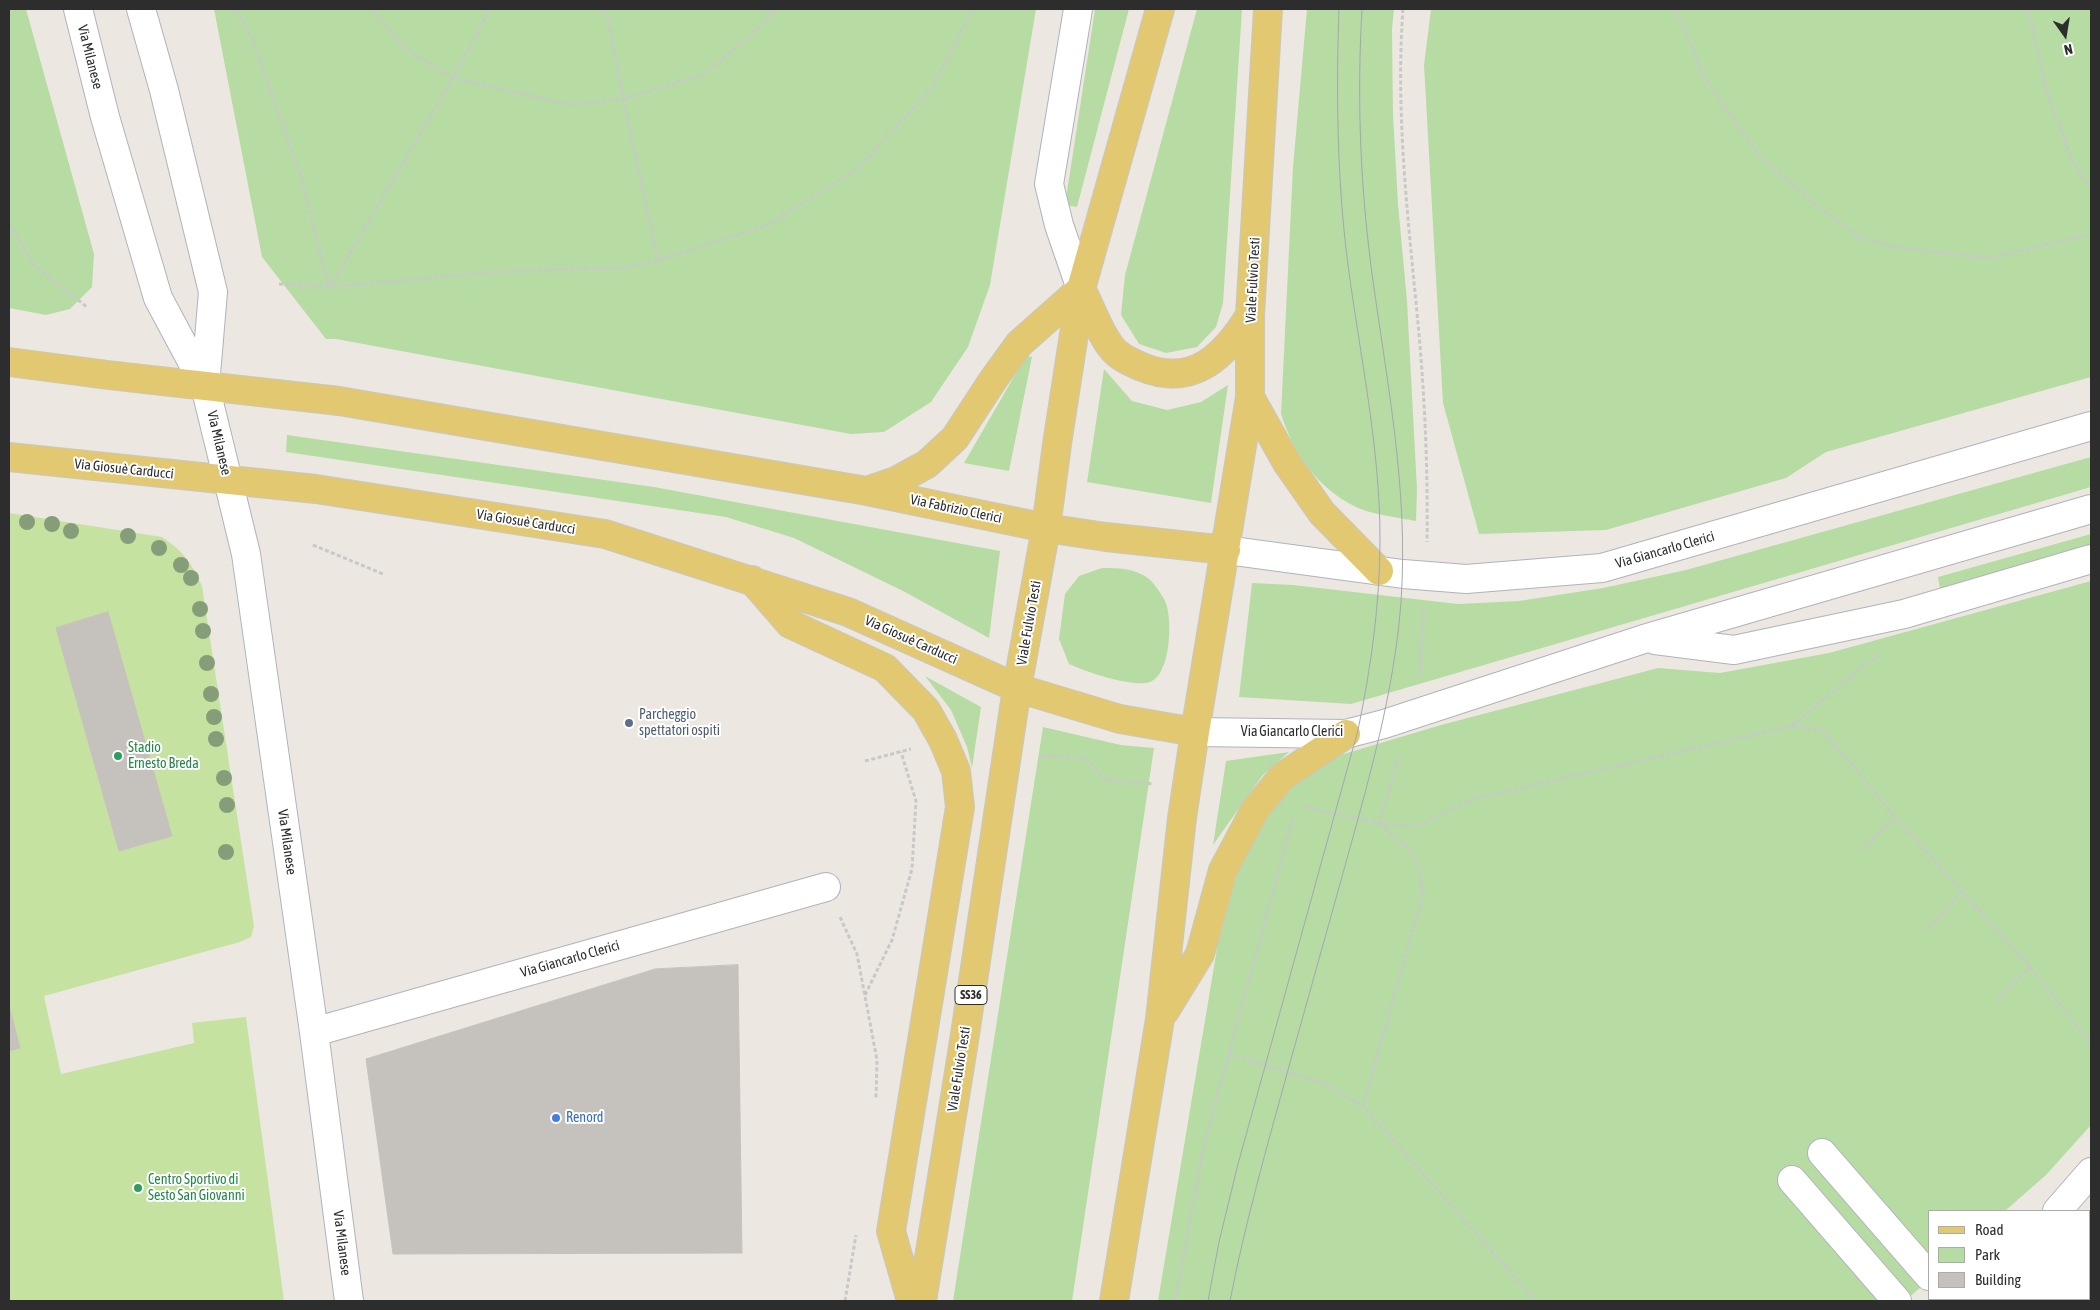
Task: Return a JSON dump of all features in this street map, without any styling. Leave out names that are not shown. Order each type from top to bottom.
[{"type":"main road","name":"Viale Fulvio Testi","points":[[922,1301],[964,1041],[1017,688],[1046,528],[1056,444],[1082,289],[1160,9]]},
{"type":"main road","name":"Viale Fulvio Testi","points":[[1114,1301],[1160,1019],[1182,818],[1250,397],[1250,316],[1268,9]]},
{"type":"main road","points":[[9,362],[339,401],[867,490],[896,481],[926,464],[956,438],[993,380],[1020,344],[1082,289],[1106,339],[1117,354],[1147,369],[1166,373],[1183,373],[1201,368],[1218,357],[1236,339],[1250,316]]},
{"type":"main road","points":[[1250,397],[1287,463],[1322,513],[1379,571]]},
{"type":"main road","name":"Via Giosuè Carducci","points":[[9,457],[316,489],[605,534],[848,612],[1017,688]]},
{"type":"main road","name":"Via Fabrizio Clerici","points":[[867,490],[1046,528]]},
{"type":"main road","points":[[1046,528],[1106,537],[1226,550]]},
{"type":"main road","points":[[752,580],[790,624],[885,668],[926,710],[944,740],[956,771],[960,807],[891,1231],[911,1301]]},
{"type":"main road","points":[[1017,688],[1120,719],[1195,732]]},
{"type":"main road","points":[[1160,1019],[1200,954],[1222,870],[1255,810],[1282,777],[1346,734]]},
{"type":"street","name":"Via Milanese","points":[[78,9],[105,117],[158,298],[205,386],[246,554],[314,1032],[349,1301]]},
{"type":"street","name":"Via Milanese","points":[[141,9],[164,90],[213,292],[205,386]]},
{"type":"street","name":"Viale Fulvio Testi","points":[[1078,9],[1049,184],[1059,225],[1082,289]]},
{"type":"street","name":"Via Giancarlo Clerici","points":[[1226,550],[1379,571],[1466,579],[1602,568],[2091,426]]},
{"type":"street","name":"Via Giancarlo Clerici","points":[[1195,732],[1346,734],[1384,724],[1644,639],[2091,508]]},
{"type":"street","name":"Via Giancarlo Clerici","points":[[1644,639],[1734,650],[1904,614],[2091,559]]},
{"type":"street","name":"Via Giancarlo Clerici","points":[[314,1032],[826,887]]},
{"type":"street","points":[[1822,1153],[1928,1275]]},
{"type":"street","points":[[2058,1210],[2091,1172]]},
{"type":"street","points":[[1792,1180],[1897,1301]]},
{"type":"path","points":[[236,9],[251,36],[301,176],[329,288]]},
{"type":"path","points":[[373,9],[402,47],[453,78],[572,105],[623,99],[705,74],[773,15],[777,9]]},
{"type":"path","points":[[329,288],[453,78],[490,9]]},
{"type":"path","points":[[606,9],[623,99],[658,260]]},
{"type":"path","points":[[765,9],[773,15]]},
{"type":"path","points":[[279,284],[329,288],[493,272],[627,267],[658,260],[768,225],[857,169],[932,88],[973,9]]},
{"type":"path","points":[[1379,823],[1413,713],[1420,669],[1426,576],[1427,520],[1419,336],[1407,212],[1402,118],[1401,34],[1403,9]]},
{"type":"path","points":[[1676,9],[1703,75],[1759,156],[1826,213],[1861,238],[1901,248],[1990,258],[2091,234]]},
{"type":"path","points":[[2028,9],[2046,88],[2073,163],[2091,188]]},
{"type":"path","points":[[9,224],[35,266],[87,306]]},
{"type":"path","points":[[313,545],[383,574]]},
{"type":"path","points":[[1792,726],[1867,663],[1883,653]]},
{"type":"path","points":[[1297,806],[1379,823],[1415,827],[1473,799],[1792,726],[1820,730],[1857,770],[1894,817],[2030,967],[2091,1043]]},
{"type":"path","points":[[865,761],[920,747]]},
{"type":"path","points":[[865,995],[892,940],[912,869],[916,801],[901,752]]},
{"type":"path","points":[[1038,756],[1085,758],[1106,780],[1149,784]]},
{"type":"path","points":[[1175,1301],[1204,1144],[1294,815]]},
{"type":"path","points":[[1862,849],[1894,817]]},
{"type":"path","points":[[1363,1106],[1422,894],[1418,863],[1407,847],[1379,823]]},
{"type":"path","points":[[826,887],[857,954],[877,1060],[876,1107]]},
{"type":"path","points":[[1929,929],[1962,891]]},
{"type":"path","points":[[1996,1001],[2030,967]]},
{"type":"path","points":[[1229,1054],[1323,1083],[1363,1106],[1536,1301]]},
{"type":"path","points":[[845,1301],[856,1233]]},
{"type":"green space","points":[[9,9],[26,9],[94,254],[92,287],[70,309],[46,315],[9,308]]},
{"type":"green space","points":[[214,9],[1036,9],[990,285],[968,347],[931,402],[884,432],[851,434],[336,339],[326,339],[262,257]]},
{"type":"green space","points":[[1095,9],[1129,9],[1077,207],[1065,205]]},
{"type":"green space","points":[[1197,9],[1242,9],[1223,303],[1216,327],[1197,347],[1166,353],[1139,344],[1121,315],[1125,275]]},
{"type":"green space","points":[[1307,9],[1394,9],[1392,29],[1393,115],[1398,204],[1407,301],[1417,489],[1416,521],[1369,512],[1356,507],[1330,490],[1319,480],[1300,456],[1286,429],[1281,414],[1293,167]]},
{"type":"green space","points":[[1431,9],[2091,9],[2091,377],[1826,452],[1786,478],[1606,530],[1479,534],[1443,403],[1424,65]]},
{"type":"green space","points":[[1026,356],[1032,357],[1009,471],[964,463]]},
{"type":"green space","points":[[1104,369],[1132,401],[1167,410],[1201,402],[1228,385],[1211,503],[1087,482]]},
{"type":"green space","points":[[287,435],[654,487],[1000,551],[989,638],[903,591],[794,538],[726,517],[286,452]]},
{"type":"green space","points":[[2091,457],[2091,487],[1351,704],[1239,697],[1252,583],[1293,585],[1458,604],[1519,601],[1603,588],[1686,570]]},
{"type":"green space","points":[[9,513],[162,537],[186,558],[202,586],[254,926],[251,937],[240,942],[44,996],[61,1074],[194,1043],[192,1023],[246,1017],[284,1301],[9,1301]]},
{"type":"green space","points":[[2091,534],[2091,546],[1940,589],[1938,577]]},
{"type":"green space","points":[[1102,568],[1127,569],[1144,575],[1153,583],[1165,601],[1169,620],[1166,658],[1157,677],[1150,682],[1133,683],[1122,681],[1098,675],[1069,664],[1059,639],[1065,594],[1079,576]]},
{"type":"green space","points":[[2091,581],[2091,1125],[2046,1175],[2006,1210],[1928,1210],[1928,1281],[1905,1301],[1158,1301],[1228,883],[1258,824],[1296,781],[1337,756],[1441,725],[1658,668],[1720,673],[1829,653]]},
{"type":"green space","points":[[925,676],[981,707],[972,768],[967,747],[951,710]]},
{"type":"green space","points":[[1043,727],[1121,745],[1154,748],[1072,1301],[953,1301]]},
{"type":"green space","points":[[1289,752],[1262,776],[1213,845],[1226,761]]},
{"type":"green space","points":[[2091,1243],[2091,1301],[2030,1301],[2090,1300]]},
{"type":"building","points":[[108,612],[172,836],[119,851],[56,628]]},
{"type":"building","points":[[738,965],[742,1253],[393,1254],[366,1059],[655,969]]},
{"type":"building","points":[[9,1005],[20,1048],[9,1051]]},
{"type":"tram line","points":[[1208,1301],[1219,1242],[1238,1164],[1358,730],[1371,659],[1376,611],[1380,563],[1377,470],[1344,233],[1338,105],[1339,9]]},
{"type":"tram line","points":[[1230,1301],[1242,1243],[1264,1156],[1371,768],[1387,703],[1398,636],[1403,559],[1402,517],[1395,433],[1371,266],[1364,202],[1360,138],[1360,41],[1362,9]]},
{"type":"place","name":"Parcheggio spettatori ospiti","points":[[629,723]]},
{"type":"place","name":"Stadio Ernesto Breda","points":[[118,756]]},
{"type":"place","name":"Renord","points":[[556,1118]]},
{"type":"place","name":"Centro Sportivo di Sesto San Giovanni","points":[[138,1188]]}]
